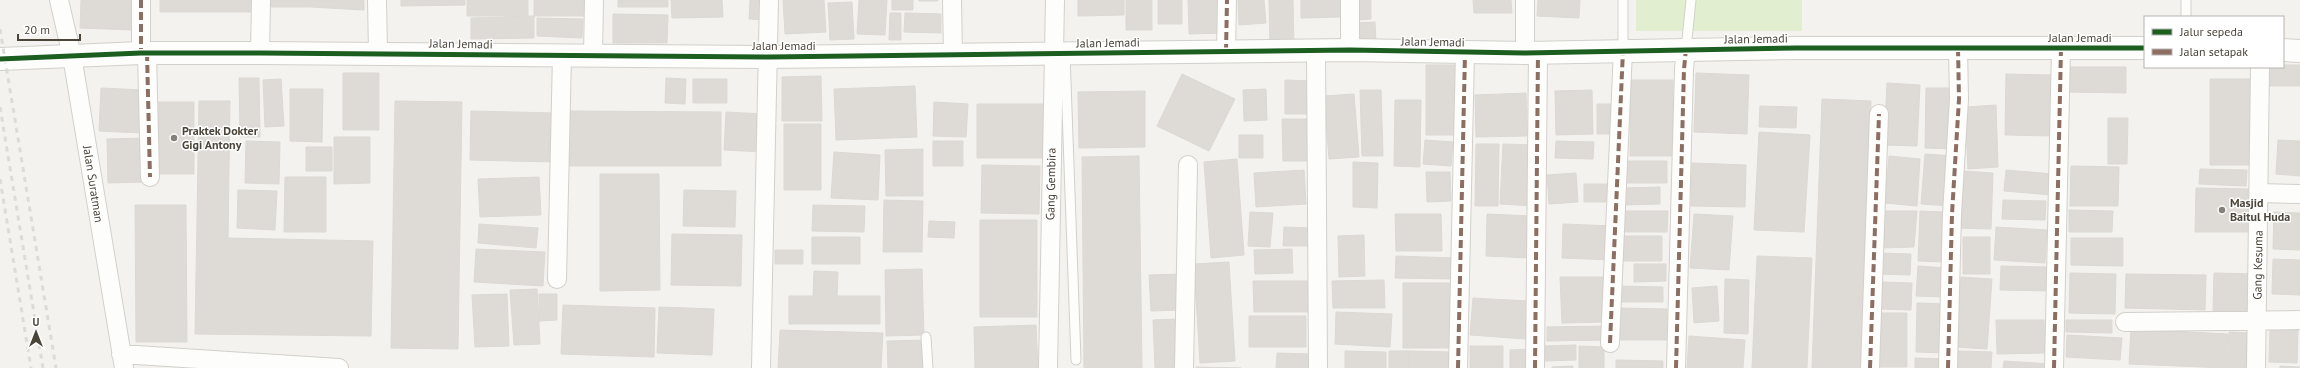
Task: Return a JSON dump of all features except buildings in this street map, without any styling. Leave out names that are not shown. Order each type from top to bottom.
[{"type":"street","name":"Jalan Suratman","points":[[59,0],[72,56],[123,361]]},
{"type":"street","points":[[141,0],[150,177]]},
{"type":"street","points":[[260,53],[261,0]]},
{"type":"street","points":[[378,0],[378,52]]},
{"type":"street","points":[[593,55],[594,0]]},
{"type":"street","points":[[761,368],[769,0]]},
{"type":"street","points":[[952,0],[952,55]]},
{"type":"street","name":"Gang Gembira","points":[[1048,368],[1059,54],[1055,0]]},
{"type":"street","points":[[1226,0],[1226,52]]},
{"type":"street","points":[[1350,0],[1350,50]]},
{"type":"street","points":[[1525,0],[1532,52],[1536,368]]},
{"type":"street","points":[[1948,368],[1952,214],[1959,99],[1958,48]]},
{"type":"street","points":[[2054,368],[2061,48]]},
{"type":"street","name":"Jalan Jemadi","points":[[0,59],[144,53],[378,52],[768,57],[1350,50],[1465,53],[1686,49],[2144,48]]},
{"type":"street","points":[[1676,368],[1684,69],[1686,49]]},
{"type":"street","points":[[1610,343],[1622,50]]},
{"type":"street","points":[[2284,50],[2300,51]]},
{"type":"street","points":[[1316,51],[1318,368]]},
{"type":"street","points":[[1458,368],[1465,53]]},
{"type":"street","points":[[557,280],[562,55]]},
{"type":"street","name":"Gang Kesuma","points":[[2256,368],[2260,68]]},
{"type":"street","points":[[1870,368],[1879,114]]},
{"type":"street","points":[[1184,368],[1188,165]]},
{"type":"street","points":[[2259,193],[2300,194]]},
{"type":"street","points":[[2125,322],[2300,320]]},
{"type":"street","points":[[123,361],[339,368]]},
{"type":"lane","points":[[1622,50],[1623,0]]},
{"type":"lane","points":[[1686,49],[1692,0]]},
{"type":"lane","points":[[2186,0],[2186,16]]},
{"type":"lane","points":[[1059,54],[1076,360]]},
{"type":"lane","points":[[926,337],[928,368]]},
{"type":"green space","points":[[1636,0],[1802,0],[1802,31],[1636,31]]},
{"type":"railway","points":[[0,29],[56,368]]},
{"type":"railway","points":[[0,107],[43,368]]},
{"type":"railway","points":[[0,179],[31,368]]},
{"type":"marked path","points":[[141,0],[141,53]]},
{"type":"marked path","points":[[1226,52],[1227,0]]},
{"type":"marked path","points":[[1948,368],[1952,214],[1959,99],[1958,48]]},
{"type":"marked path","points":[[2054,368],[2061,48]]},
{"type":"marked path","points":[[1676,368],[1684,69],[1686,49]]},
{"type":"marked path","points":[[1610,343],[1623,50]]},
{"type":"marked path","points":[[1535,368],[1538,52]]},
{"type":"marked path","points":[[147,53],[150,177]]},
{"type":"marked path","points":[[1458,368],[1465,53]]},
{"type":"marked path","points":[[1870,368],[1879,114]]},
{"type":"cycle path","points":[[0,59],[141,53],[768,57],[1350,50],[1525,53],[1796,48],[2144,48]]},
{"type":"place","name":"Praktek Dokter Gigi Antony","points":[[174,138]]},
{"type":"place","name":"Masjid Baitul Huda","points":[[2222,210]]}]
